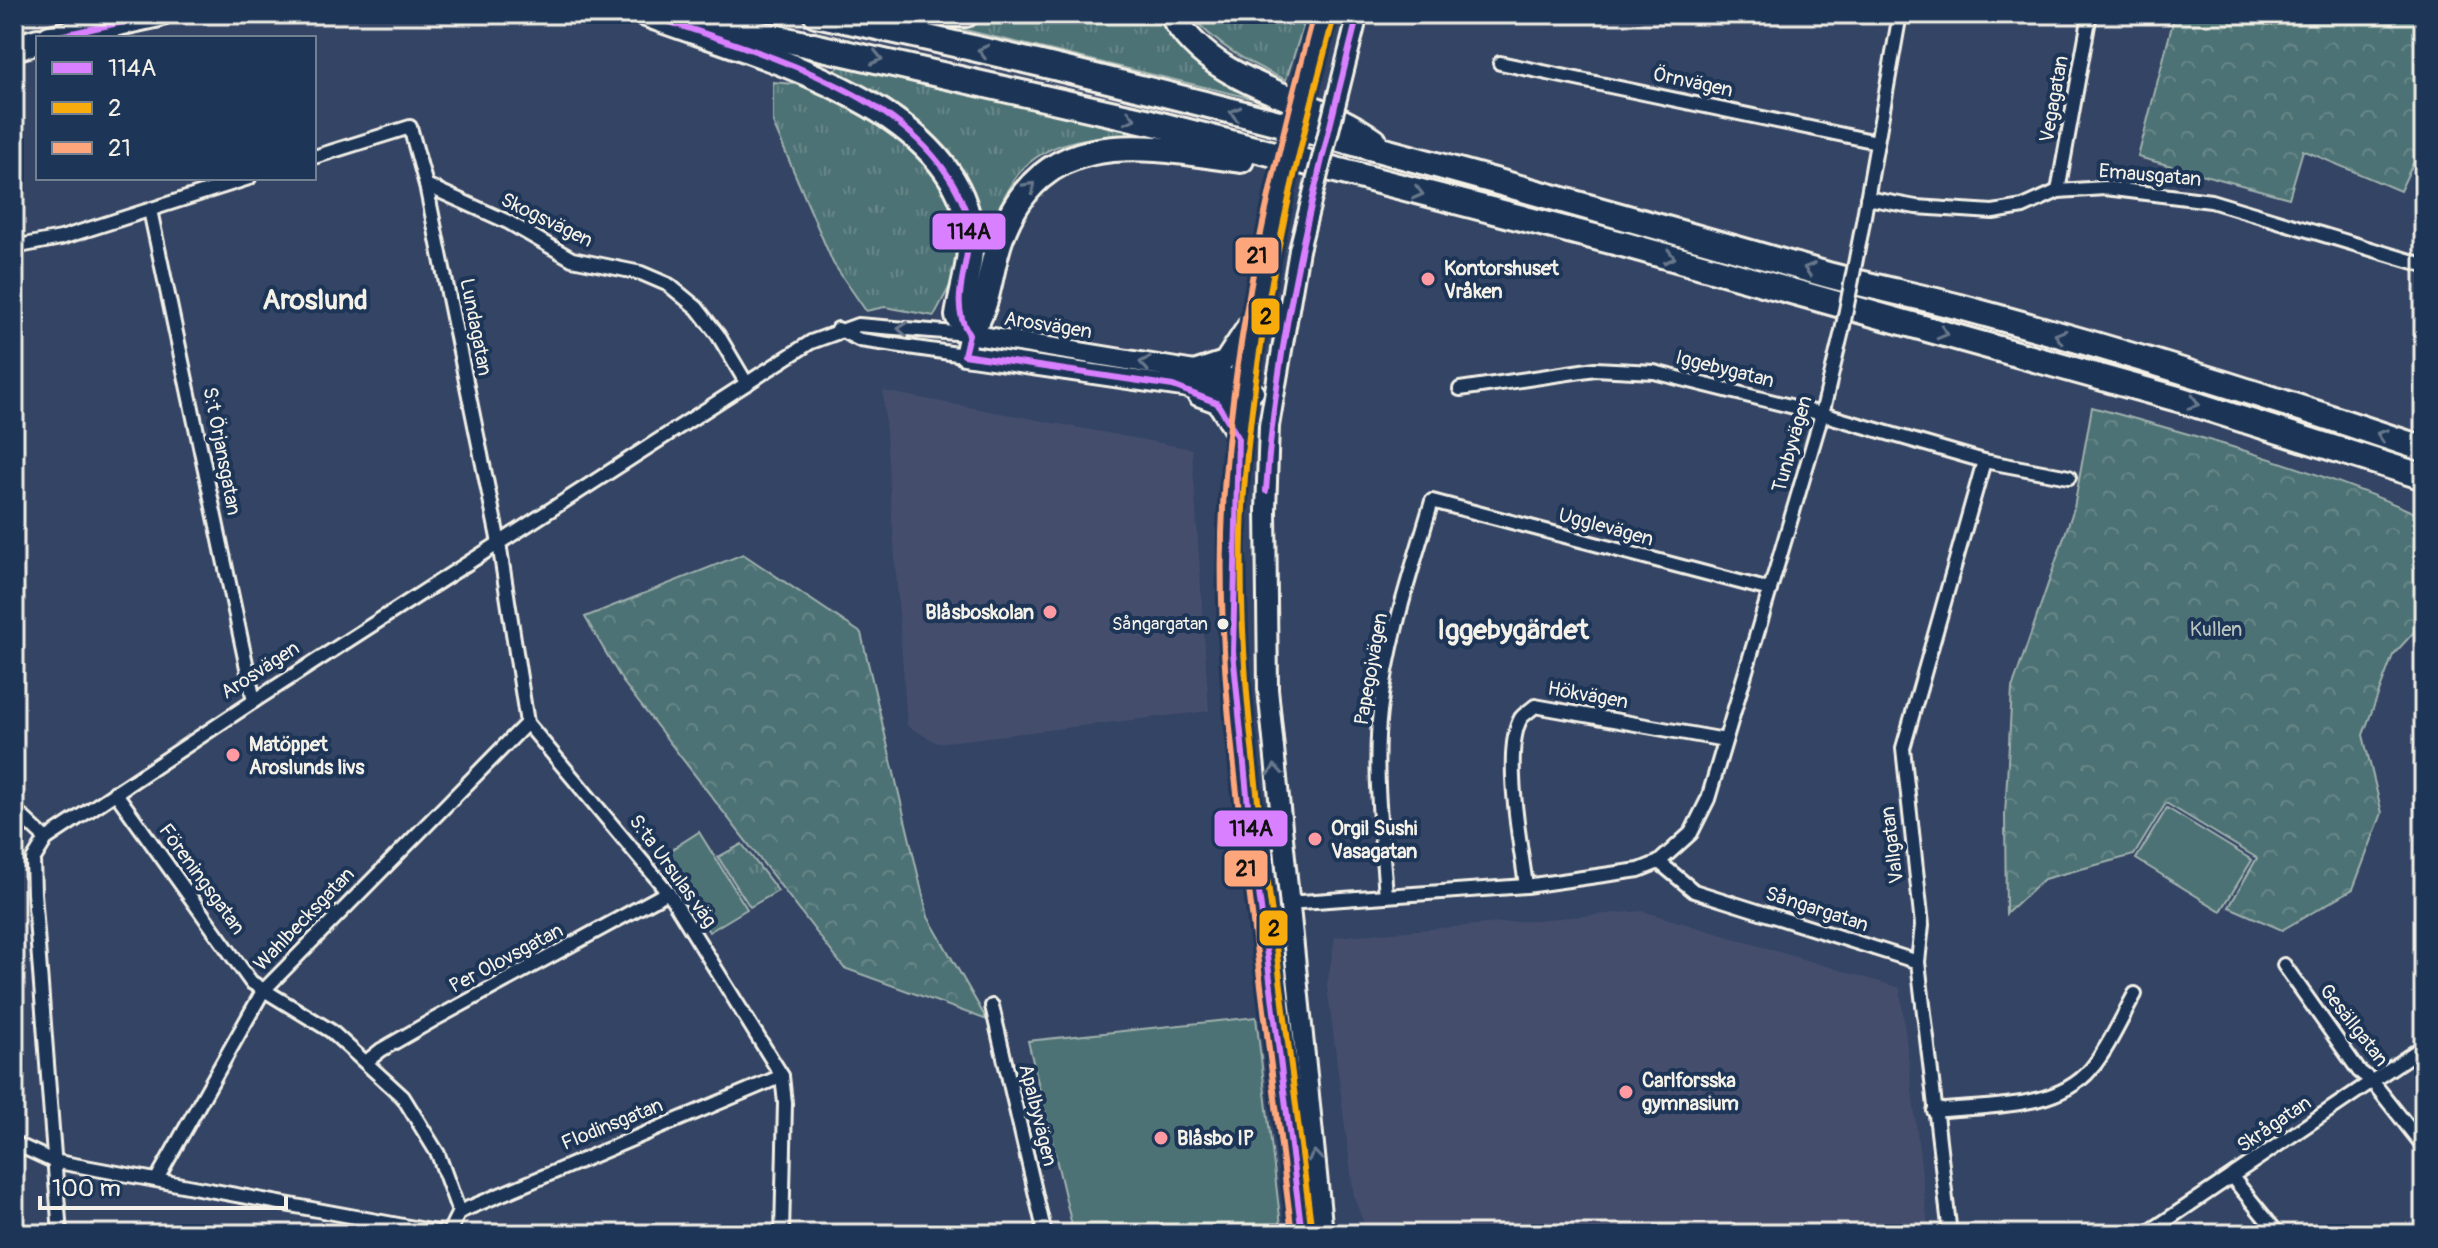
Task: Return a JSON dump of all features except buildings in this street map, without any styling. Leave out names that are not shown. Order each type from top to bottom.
[{"type":"highway","points":[[59,36],[159,14]]},
{"type":"highway","points":[[646,14],[744,38],[801,41],[1150,122],[1626,245],[2178,399],[2424,477]]},
{"type":"highway","points":[[672,14],[744,38],[839,88],[910,134],[951,179],[964,203],[970,231],[958,316],[967,345]]},
{"type":"highway","points":[[816,14],[936,39],[1701,236],[1824,274],[1961,307],[2293,405],[2424,449]]},
{"type":"highway","points":[[892,14],[966,14]]},
{"type":"highway","points":[[1172,14],[1196,45],[1231,70],[1275,94],[1364,133],[1392,154]]},
{"type":"highway","points":[[14,48],[36,42]]},
{"type":"highway","points":[[967,345],[979,320],[1000,238],[1016,204],[1035,181],[1068,159],[1094,150],[1137,148],[1342,174]]},
{"type":"street","points":[[1302,1234],[1248,805],[1233,652],[1238,437],[1255,309],[1299,98],[1324,14]]},
{"type":"street","points":[[1323,1234],[1287,903],[1268,689],[1266,510],[1273,396],[1299,250],[1323,141],[1358,14]]},
{"type":"street","name":"Tunbyvägen","points":[[1659,862],[1691,833],[1708,799],[1822,414],[1842,331],[1900,14]]},
{"type":"street","name":"Vegagatan","points":[[2058,191],[2090,14]]},
{"type":"street","name":"Örnvägen","points":[[1500,63],[1877,142]]},
{"type":"street","name":"Lundagatan","points":[[316,156],[410,127],[426,185],[499,543]]},
{"type":"street","points":[[14,247],[61,238],[243,180]]},
{"type":"street","name":"Skogsvägen","points":[[426,185],[508,222],[572,259],[641,273],[669,285],[697,308],[747,384]]},
{"type":"street","name":"Emausgatan","points":[[1867,198],[1916,207],[1993,212],[2023,207],[2058,191],[2105,188],[2211,201],[2424,265]]},
{"type":"street","name":"S:t Örjansgatan","points":[[150,210],[254,701]]},
{"type":"street","points":[[1194,371],[1224,361],[1235,348],[1255,309]]},
{"type":"street","name":"Arosvägen","points":[[46,839],[254,701],[811,342],[838,329],[858,325],[1173,386],[1237,395],[1245,390]]},
{"type":"street","name":"Arosvägen","points":[[838,329],[860,340],[967,345],[1194,371],[1225,376],[1245,390],[1273,396]]},
{"type":"street","name":"Iggebygatan","points":[[1460,389],[1531,376],[1627,368],[1689,379],[1984,461],[2069,477]]},
{"type":"street","points":[[1173,386],[1217,403],[1238,437]]},
{"type":"street","name":"Vallgatan","points":[[1950,1234],[1918,962],[1922,925],[1903,748],[1984,461]]},
{"type":"street","name":"Ugglevägen","points":[[1432,501],[1770,590]]},
{"type":"street","name":"Papegojvägen","points":[[1386,896],[1379,810],[1380,710],[1402,605],[1432,501]]},
{"type":"street","points":[[499,543],[527,723]]},
{"type":"street","name":"Hökvägen","points":[[1526,886],[1513,792],[1514,767],[1517,730],[1522,717],[1535,706],[1725,740]]},
{"type":"street","name":"S:ta Ursulas väg","points":[[527,723],[668,892],[782,1076]]},
{"type":"street","name":"Wahlbecksgatan","points":[[157,1179],[263,991],[527,723]]},
{"type":"street","name":"Föreningsgatan","points":[[115,792],[251,982],[297,1008],[366,1062],[403,1097],[438,1154],[459,1212]]},
{"type":"street","points":[[14,809],[46,839],[33,860],[60,1234]]},
{"type":"street","points":[[1262,905],[1526,886],[1607,877],[1659,862]]},
{"type":"street","name":"Sångargatan","points":[[1659,862],[1694,891],[1918,962]]},
{"type":"street","name":"Per Olovsgatan","points":[[366,1062],[421,1026],[668,892]]},
{"type":"street","name":"Gesällgatan","points":[[2284,965],[2359,1071],[2372,1081],[2424,1147]]},
{"type":"street","points":[[1934,1111],[2044,1098],[2071,1088],[2091,1069],[2135,994]]},
{"type":"street","name":"Apalbyvägen","points":[[992,1006],[1045,1234]]},
{"type":"street","name":"Skrågatan","points":[[2146,1234],[2424,1046]]},
{"type":"street","points":[[782,1076],[782,1234]]},
{"type":"street","name":"Flodinsgatan","points":[[459,1212],[782,1076]]},
{"type":"street","points":[[14,1143],[53,1161],[447,1234],[459,1212]]},
{"type":"street","points":[[2232,1177],[2278,1234]]},
{"type":"shaded area","name":"Blåsboskolan","points":[[883,391],[1192,449],[1209,711],[937,743],[907,726]]},
{"type":"shaded area","name":"Carlforsska gymnasium","points":[[1642,911],[1900,988],[1929,1234],[1368,1234],[1354,1197],[1327,985],[1335,937]]},
{"type":"green space","points":[[1006,14],[1153,14],[1176,40],[1202,61],[1261,96],[1259,100],[948,26]]},
{"type":"green space","points":[[1190,14],[1307,14],[1286,80],[1234,53],[1210,35]]},
{"type":"green space","points":[[2175,14],[2424,14],[2424,155],[2418,153],[2400,191],[2303,150],[2289,198],[2138,157]]},
{"type":"green space","points":[[840,66],[1153,135],[1081,140],[1064,144],[1032,160],[1007,192],[978,264],[981,227],[975,200],[963,175],[926,134],[904,116],[834,71]]},
{"type":"green space","points":[[773,82],[815,86],[885,126],[924,158],[947,191],[960,239],[952,282],[934,316],[885,307],[866,311],[833,263],[773,123]]},
{"type":"green space","name":"Kullen","points":[[2092,407],[2302,469],[2424,517],[2424,621],[2393,655],[2363,735],[2382,813],[2353,889],[2282,930],[2229,907],[2257,858],[2166,803],[2134,855],[2044,879],[2006,914],[2005,815],[2012,689],[2074,508]]},
{"type":"green space","points":[[743,554],[861,633],[928,917],[987,1020],[844,968],[623,682],[585,617]]},
{"type":"green space","points":[[2167,808],[2252,860],[2221,911],[2136,859]]},
{"type":"green space","points":[[699,832],[747,909],[709,932],[661,856]]},
{"type":"green space","points":[[742,844],[778,891],[750,907],[718,857]]},
{"type":"green space","name":"Blåsbo IP","points":[[1256,1017],[1282,1234],[1074,1234],[1028,1041]]},
{"type":"transit line","name":"114A","points":[[59,36],[159,14]]},
{"type":"transit line","name":"114A","points":[[646,14],[782,61],[829,82],[873,105],[912,134],[943,168],[965,209],[969,225],[960,304],[969,334],[964,355],[1173,386],[1217,403],[1238,437],[1233,652],[1248,805],[1302,1234]]},
{"type":"transit line","name":"114A","points":[[892,14],[966,14]]},
{"type":"transit line","name":"21","points":[[1292,1234],[1231,735],[1223,632],[1222,528],[1231,417],[1248,300],[1271,185],[1314,14]]},
{"type":"transit line","name":"114A","points":[[1266,491],[1271,430],[1289,310],[1314,191],[1358,14]]},
{"type":"transit line","name":"2","points":[[1312,1233],[1250,731],[1243,629],[1242,528],[1251,418],[1268,303],[1291,188],[1334,17]]},
{"type":"place","name":"Kontorshuset Vråken","points":[[1428,279]]},
{"type":"place","name":"Blåsboskolan","points":[[1050,612]]},
{"type":"place","name":"Sångargatan","points":[[1223,624]]},
{"type":"place","name":"Matöppet Aroslunds livs","points":[[233,755]]},
{"type":"place","name":"Orgil Sushi Vasagatan","points":[[1315,839]]},
{"type":"place","name":"Carlforsska gymnasium","points":[[1626,1092]]},
{"type":"place","name":"Blåsbo IP","points":[[1161,1138]]},
{"type":"district","name":"Aroslund","points":[[315,300]]},
{"type":"district","name":"Iggebygärdet","points":[[1513,630]]}]
